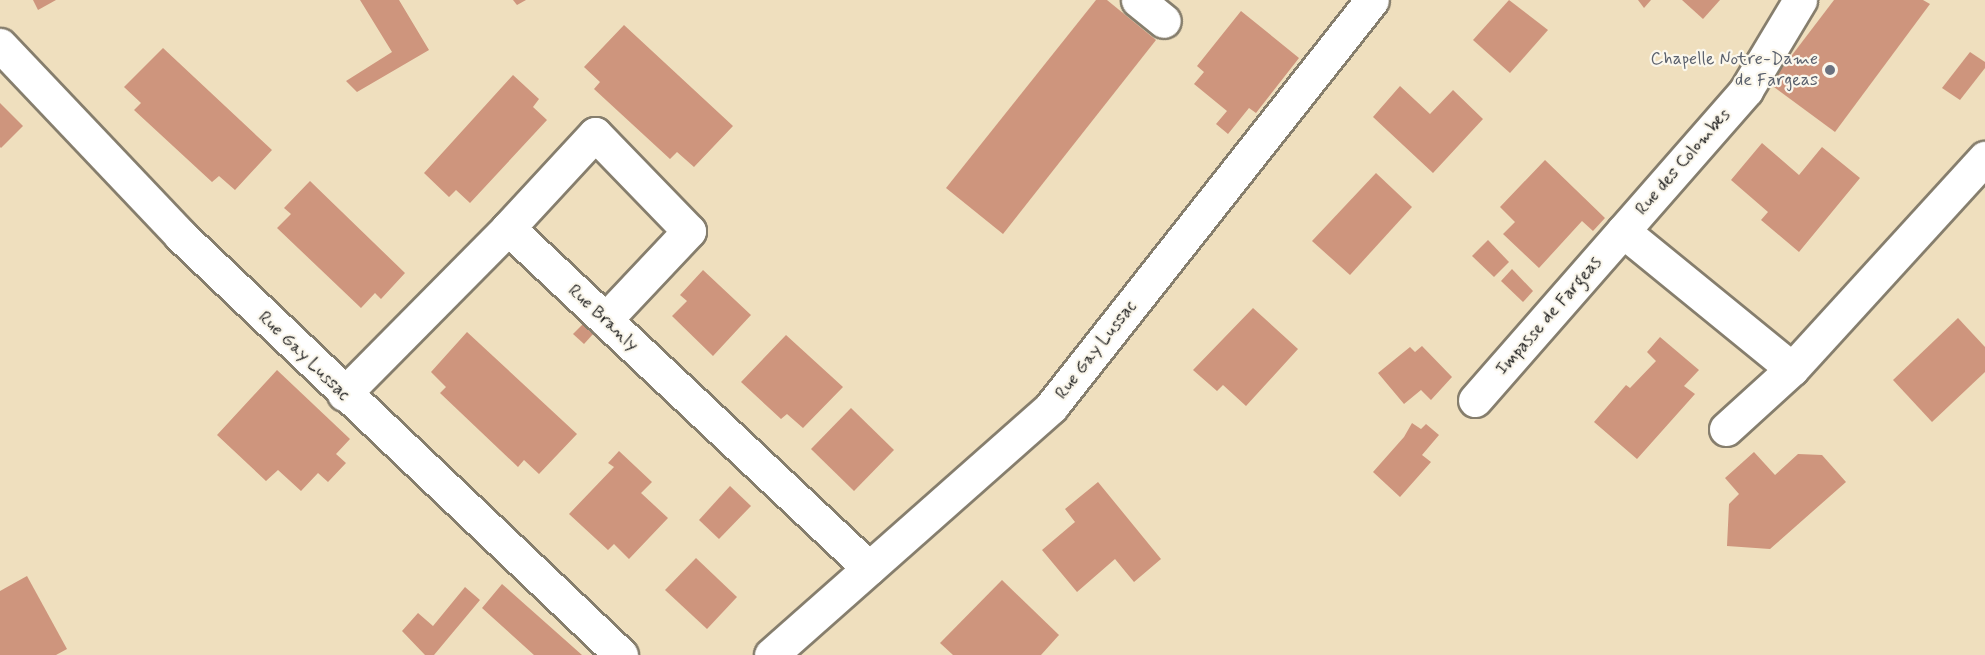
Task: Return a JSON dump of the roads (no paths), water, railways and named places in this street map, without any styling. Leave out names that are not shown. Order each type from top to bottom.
[{"type":"street","points":[[1138,0],[1164,21]]},
{"type":"street","name":"Rue Gay Lussac","points":[[771,655],[1051,407],[1372,0]]},
{"type":"street","name":"Rue des Colombes","points":[[1792,369],[1623,231],[1746,90],[1800,0]]},
{"type":"street","name":"Rue Gay Lussac","points":[[0,45],[180,236],[621,655]]},
{"type":"street","points":[[344,394],[508,228],[595,134],[688,231],[605,320]]},
{"type":"street","points":[[1726,429],[1792,369],[1985,158]]},
{"type":"street","name":"Rue Branly","points":[[508,228],[869,568]]},
{"type":"street","name":"Impasse de Fargeas","points":[[1475,400],[1623,231]]},
{"type":"place","name":"Chapelle Notre-Dame de Fargeas","points":[[1830,70]]}]
